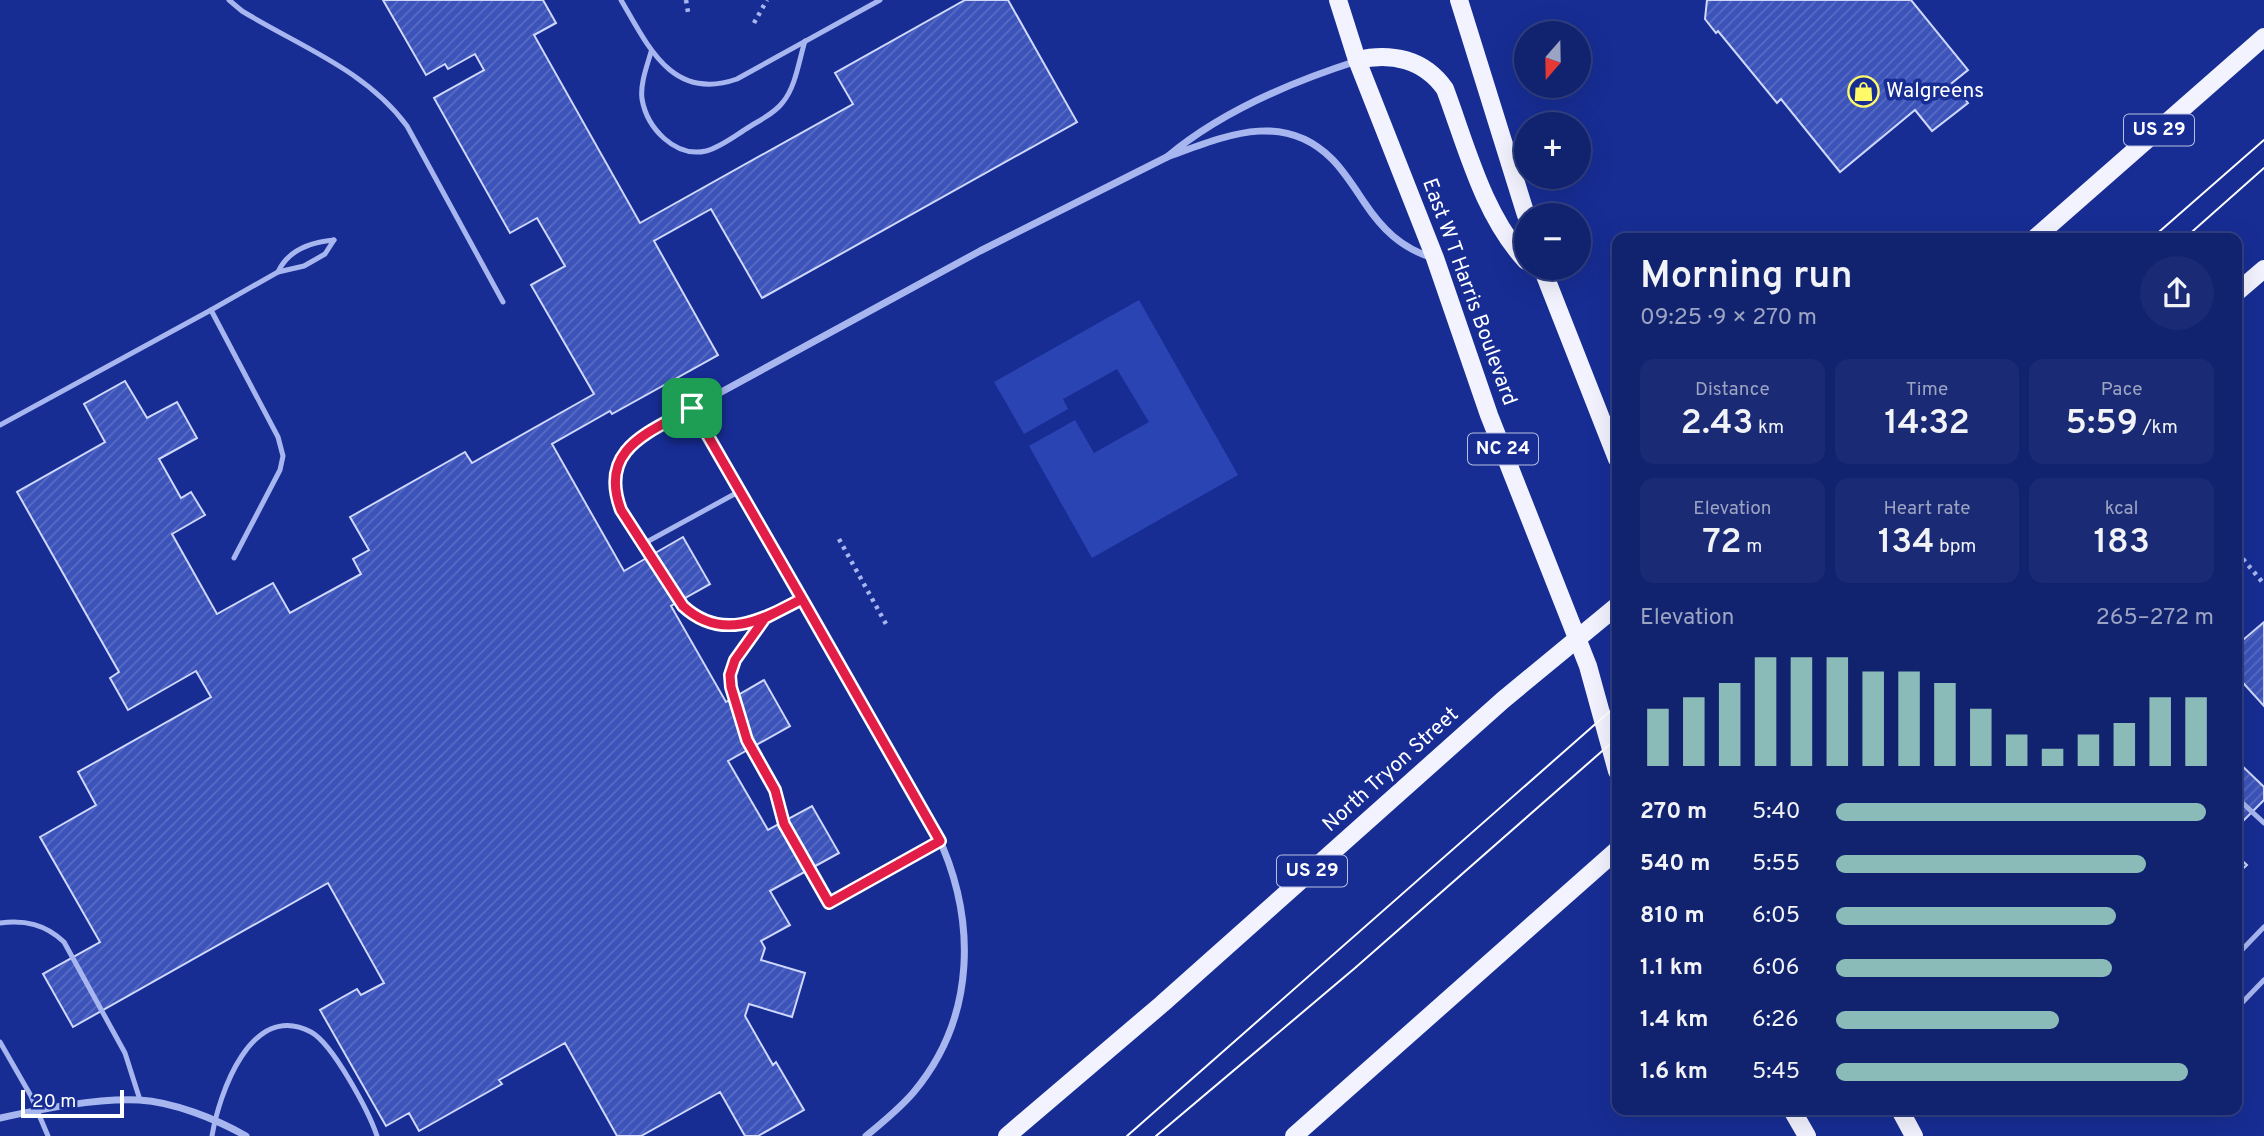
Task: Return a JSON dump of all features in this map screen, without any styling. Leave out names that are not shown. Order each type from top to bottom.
[{"type":"main road","name":"East W T Harris Boulevard","points":[[1338,0],[1357,60],[1435,258],[1489,415],[1577,638]]},
{"type":"main road","points":[[1460,0],[1522,203]]},
{"type":"main road","name":"US 29","points":[[2041,233],[2264,37]]},
{"type":"main road","points":[[1357,60],[1382,56],[1408,61],[1431,73],[1439,81],[1445,89],[1494,218],[1514,248]]},
{"type":"main road","points":[[2242,288],[2264,269]]},
{"type":"main road","points":[[1546,280],[1612,445]]},
{"type":"main road","name":"North Tryon Street","points":[[1007,1136],[1162,1004],[1495,707],[1612,610]]},
{"type":"main road","name":"NC 24","points":[[1577,638],[1597,694],[1612,755]]},
{"type":"main road","points":[[1294,1136],[1612,854]]},
{"type":"main road","points":[[1795,1115],[1807,1136]]},
{"type":"main road","points":[[1903,1115],[1914,1136]]},
{"type":"street","points":[[1167,157],[1192,136],[1225,117],[1313,75],[1357,60]]},
{"type":"street","points":[[866,1136],[901,1106],[928,1073],[942,1050],[959,1005],[965,949],[958,892],[940,841],[692,408],[980,251],[1167,157],[1256,131],[1278,131],[1303,137],[1333,160],[1393,238],[1416,253],[1435,258]]},
{"type":"street","points":[[0,1118],[78,1105],[140,1100],[177,1108],[246,1136]]},
{"type":"lane","points":[[229,0],[242,11],[365,83],[392,107],[407,126],[503,302]]},
{"type":"lane","points":[[621,0],[660,64],[676,76],[693,82],[720,85],[737,79],[880,0]]},
{"type":"lane","points":[[651,52],[644,75],[642,97],[645,110],[660,134],[670,144],[697,152],[722,144],[777,109],[790,90],[805,41]]},
{"type":"lane","points":[[0,425],[278,272],[304,266],[325,254],[334,240],[315,242],[287,257],[278,272]]},
{"type":"lane","points":[[211,310],[278,437],[283,456],[280,470],[234,558]]},
{"type":"lane","points":[[692,408],[634,443],[623,454],[616,467],[614,481],[615,495],[621,510],[683,606],[694,616],[725,626],[754,622],[802,599]]},
{"type":"lane","points":[[643,544],[740,491]]},
{"type":"lane","points":[[765,618],[735,660],[730,675],[731,687],[747,740],[775,790],[784,824],[829,903],[940,841]]},
{"type":"lane","points":[[2242,803],[2264,824]]},
{"type":"lane","points":[[0,923],[17,921],[35,924],[52,930],[64,942],[125,1053],[140,1100]]},
{"type":"lane","points":[[2242,950],[2264,927]]},
{"type":"lane","points":[[2242,1003],[2264,980]]},
{"type":"lane","points":[[212,1136],[214,1122],[228,1083],[248,1048],[265,1032],[284,1026],[300,1027],[312,1032],[328,1047],[377,1136]]},
{"type":"lane","points":[[0,1042],[39,1111],[48,1136]]},
{"type":"path","points":[[686,0],[688,12]]},
{"type":"path","points":[[754,23],[767,0]]},
{"type":"path","points":[[839,539],[886,624]]},
{"type":"path","points":[[2242,559],[2264,584]]},
{"type":"shaded area","points":[[1139,300],[1238,475],[1092,558],[1029,446],[1075,420],[1094,453],[1149,422],[1117,369],[1063,399],[1068,409],[1024,434],[994,382]]},
{"type":"building","points":[[383,0],[543,0],[556,23],[534,35],[640,223],[853,104],[835,73],[965,0],[1008,0],[1077,122],[762,298],[711,209],[654,241],[718,355],[552,444],[624,571],[683,537],[710,584],[671,606],[726,702],[764,680],[790,726],[728,761],[768,830],[812,806],[839,853],[770,891],[790,925],[761,941],[765,948],[761,960],[805,973],[792,1017],[749,1004],[745,1016],[773,1065],[776,1062],[804,1110],[758,1136],[745,1136],[720,1092],[641,1136],[617,1136],[565,1043],[499,1080],[502,1084],[419,1131],[409,1113],[386,1126],[320,1010],[357,989],[361,995],[384,983],[328,883],[73,1027],[43,974],[100,942],[40,837],[96,805],[78,772],[211,697],[196,671],[128,710],[110,678],[119,672],[17,492],[105,442],[84,404],[125,381],[147,418],[177,402],[197,438],[159,459],[181,498],[191,492],[205,515],[172,534],[217,614],[273,583],[290,613],[361,574],[353,559],[369,550],[350,517],[465,452],[472,463],[594,394],[531,285],[565,266],[537,218],[510,233],[434,98],[484,70],[475,54],[448,69],[445,64],[426,75]]},
{"type":"building","name":"Walgreens","points":[[1707,0],[1911,0],[1968,70],[1952,83],[1968,103],[1932,131],[1915,110],[1840,172],[1781,99],[1777,103],[1705,19]]},
{"type":"building","points":[[2264,622],[2264,706],[2242,682],[2242,641]]},
{"type":"building","points":[[2242,766],[2264,787],[2264,800],[2242,822]]},
{"type":"tram line","points":[[2158,233],[2264,140]]},
{"type":"tram line","points":[[2191,233],[2264,168]]},
{"type":"tram line","points":[[1127,1136],[1612,709]]},
{"type":"tram line","points":[[1156,1136],[1355,968],[1612,742]]},
{"type":"place","name":"Walgreens","points":[[1863,91]]},
{"type":"route","points":[[692,408],[647,434],[623,454],[616,467],[614,481],[615,495],[621,510],[683,606],[694,616],[725,626],[741,625],[765,618],[802,599],[940,841],[829,903],[784,824],[775,790],[747,740],[731,687],[730,675],[735,660],[765,618],[802,599],[692,408]]}]
